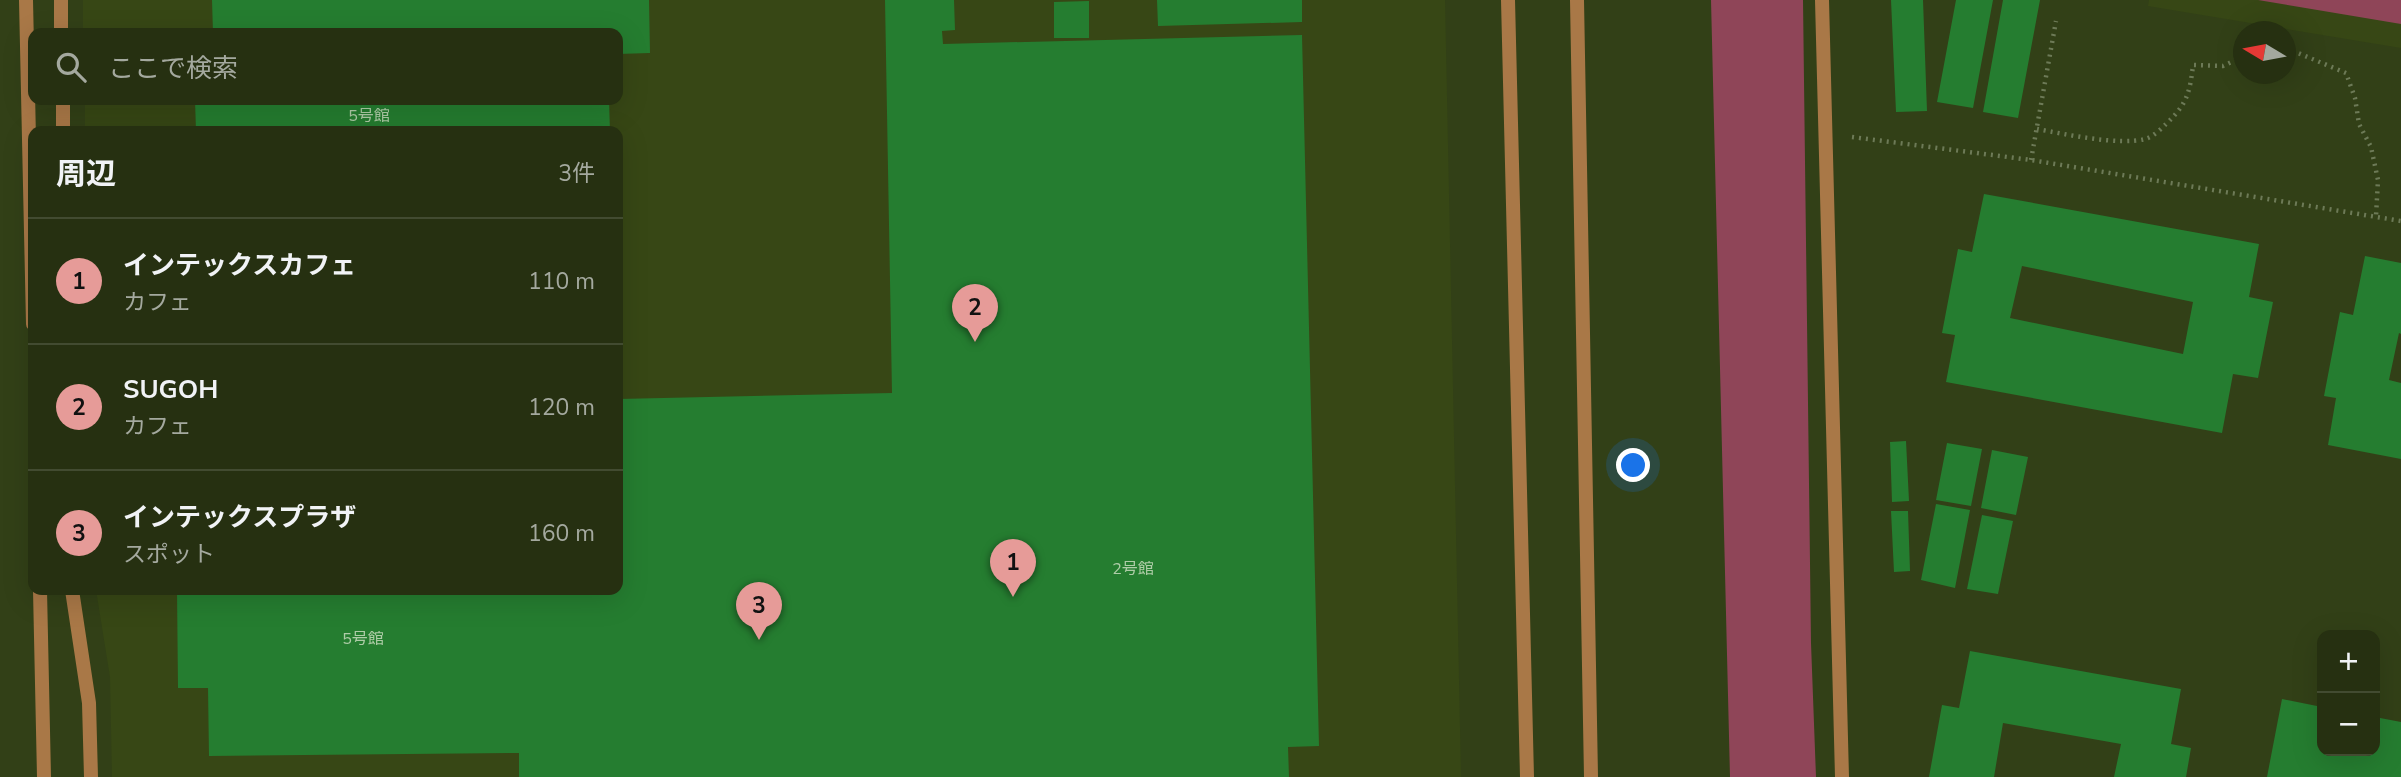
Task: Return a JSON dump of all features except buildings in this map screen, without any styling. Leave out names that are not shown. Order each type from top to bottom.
[{"type":"street","points":[[26,0],[28,93]]},
{"type":"street","points":[[61,0],[61,28]]},
{"type":"street","points":[[1508,0],[1527,777]]},
{"type":"street","points":[[1577,0],[1591,777]]},
{"type":"street","points":[[1822,0],[1842,777]]},
{"type":"street","points":[[28,105],[29,126]]},
{"type":"street","points":[[63,105],[63,126]]},
{"type":"street","points":[[40,595],[44,777]]},
{"type":"street","points":[[73,595],[89,703],[91,777]]},
{"type":"path","points":[[2031,160],[2056,22]]},
{"type":"path","points":[[2296,52],[2346,73],[2356,98],[2359,124],[2371,147],[2378,180],[2376,216]]},
{"type":"path","points":[[2037,129],[2099,139],[2146,139],[2182,109],[2190,87],[2193,65],[2223,66],[2233,61]]},
{"type":"path","points":[[1825,134],[2031,160],[2401,221]]},
{"type":"shaded area","points":[[83,0],[1445,0],[1461,777],[112,777],[110,677],[97,595],[623,595],[623,126],[85,126],[85,105],[623,105],[623,28],[83,28]]},
{"type":"shaded area","points":[[1711,0],[1803,0],[1811,643],[1816,777],[1730,777]]},
{"type":"shaded area","points":[[2149,0],[2401,0],[2401,48],[2296,31],[2296,21],[2238,21],[2148,6]]},
{"type":"shaded area","points":[[2258,0],[2401,0],[2401,24]]},
{"type":"place","name":"SUGOH","points":[[975,342]]},
{"type":"place","name":"インテックスカフェ","points":[[1013,597]]},
{"type":"place","name":"インテックスプラザ","points":[[759,640]]}]
